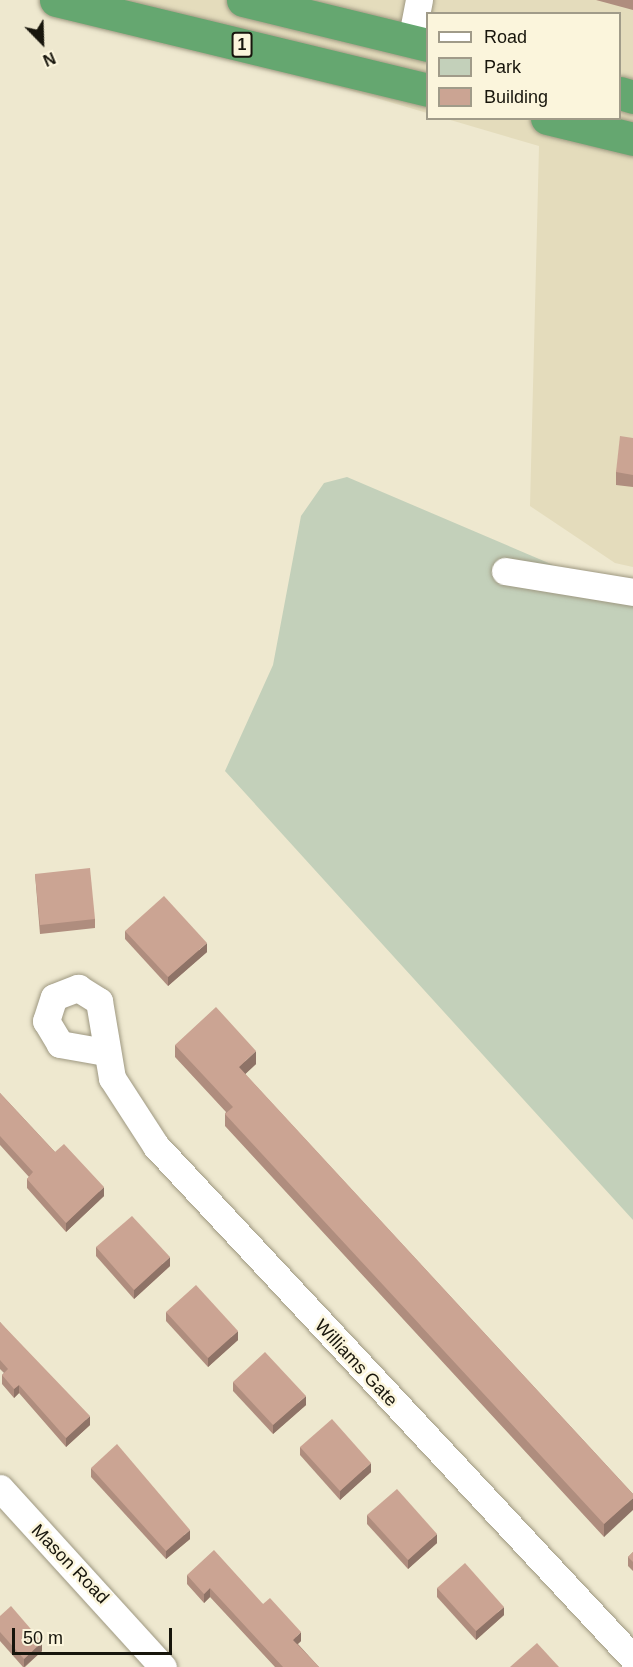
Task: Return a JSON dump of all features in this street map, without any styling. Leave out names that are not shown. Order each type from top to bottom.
[{"type":"highway","name":"1","points":[[56,0],[426,90]]},
{"type":"highway","points":[[243,0],[419,43]]},
{"type":"highway","points":[[555,120],[633,139]]},
{"type":"street","points":[[419,0],[419,43]]},
{"type":"street","points":[[505,571],[633,591]]},
{"type":"street","name":"Williams Gate","points":[[105,1052],[123,1099],[176,1171],[633,1658]]},
{"type":"street","name":"Mason Road","points":[[0,1488],[164,1667]]},
{"type":"shaded area","points":[[43,0],[633,0],[633,567],[615,563],[530,506],[539,146],[450,120],[621,120],[621,12],[426,12],[426,113]]},
{"type":"green space","points":[[347,477],[633,599],[633,1220],[225,771],[273,665],[301,516],[324,483]]},
{"type":"building","points":[[620,436],[633,438],[633,475],[616,472]]},
{"type":"building","points":[[90,868],[95,919],[40,925],[35,874]]},
{"type":"building","points":[[164,896],[207,943],[168,977],[125,931]]},
{"type":"building","points":[[216,1007],[256,1051],[239,1067],[633,1494],[633,1498],[604,1524],[225,1114],[233,1107],[175,1045]]},
{"type":"building","points":[[0,1093],[55,1152],[64,1144],[104,1187],[66,1223],[27,1179],[33,1172],[0,1136]]},
{"type":"building","points":[[132,1216],[170,1257],[134,1290],[96,1247]]},
{"type":"building","points":[[196,1285],[238,1331],[208,1358],[166,1312]]},
{"type":"building","points":[[0,1322],[90,1416],[66,1438],[19,1385],[14,1389],[2,1375],[8,1369],[0,1360]]},
{"type":"building","points":[[265,1352],[306,1396],[273,1425],[233,1382]]},
{"type":"building","points":[[332,1419],[371,1463],[340,1491],[300,1447]]},
{"type":"building","points":[[117,1444],[190,1530],[166,1551],[91,1468]]},
{"type":"building","points":[[397,1489],[437,1534],[408,1560],[367,1515]]},
{"type":"building","points":[[214,1550],[263,1604],[270,1598],[301,1632],[293,1640],[319,1667],[283,1667],[210,1588],[204,1594],[187,1575]]},
{"type":"building","points":[[633,1552],[633,1562],[628,1557]]},
{"type":"building","points":[[465,1563],[504,1607],[476,1631],[437,1588]]},
{"type":"building","points":[[11,1606],[42,1642],[24,1659],[0,1632],[0,1616]]},
{"type":"building","points":[[537,1643],[559,1667],[510,1667]]}]
